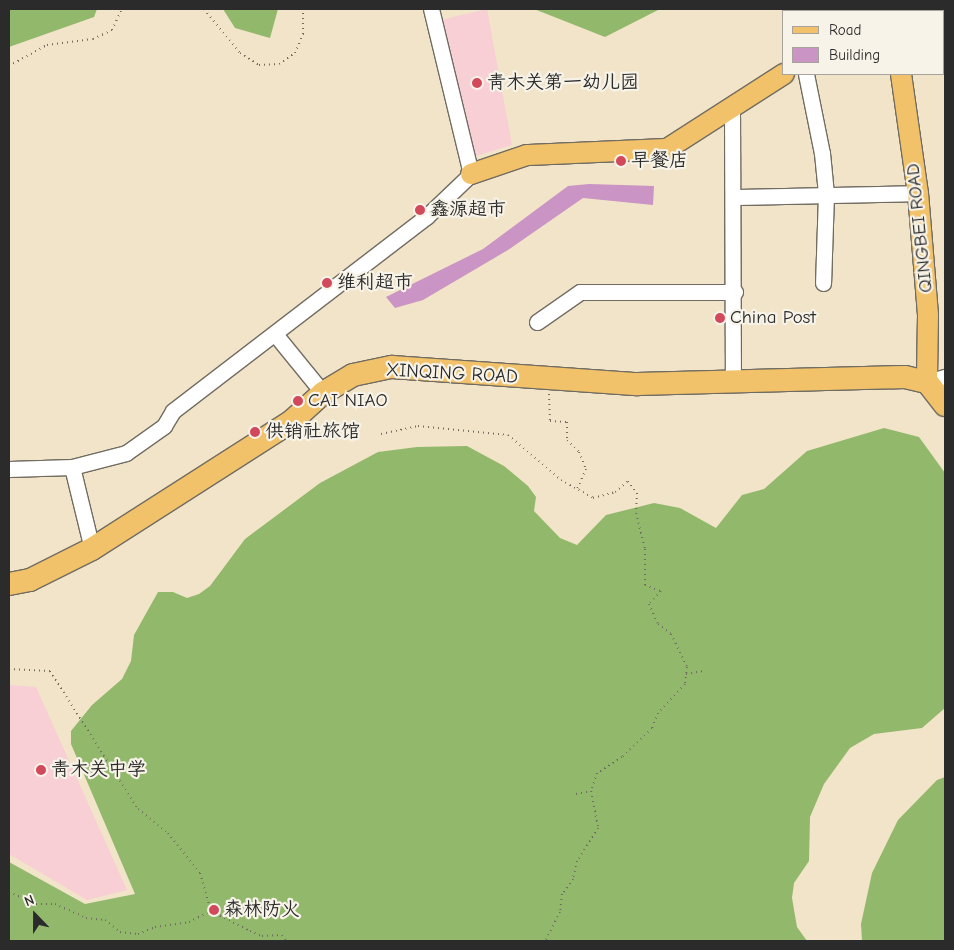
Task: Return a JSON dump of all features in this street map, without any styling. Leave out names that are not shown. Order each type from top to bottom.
[{"type":"highway","name":"XINQING ROAD","points":[[9,584],[30,580],[92,549],[292,421],[323,393],[353,375],[392,367],[637,384],[905,377],[936,380]]},
{"type":"highway","points":[[936,380],[945,405]]},
{"type":"main road","points":[[471,174],[527,156],[667,149],[782,75]]},
{"type":"main road","name":"QINGBEI ROAD","points":[[901,75],[918,193],[928,315],[936,380]]},
{"type":"street","points":[[9,469],[72,467],[126,453],[164,426],[173,411],[275,334],[286,322],[426,217],[471,174],[430,9]]},
{"type":"street","points":[[806,75],[822,152],[826,194],[823,283]]},
{"type":"street","points":[[732,107],[735,292],[733,382]]},
{"type":"street","points":[[734,197],[918,193]]},
{"type":"street","points":[[537,322],[580,292],[735,292]]},
{"type":"street","points":[[275,334],[323,393]]},
{"type":"street","points":[[72,467],[92,549]]},
{"type":"path","points":[[9,66],[47,45],[93,39],[112,30],[122,9]]},
{"type":"path","points":[[204,9],[240,53],[259,65],[279,64],[295,53],[303,34],[303,9]]},
{"type":"path","points":[[548,379],[550,421],[567,422],[567,440],[580,452],[586,469],[577,489]]},
{"type":"path","points":[[381,434],[418,426],[508,435],[524,446],[540,464],[593,498],[616,492],[628,481],[637,493],[636,513],[646,549],[645,585],[662,591],[649,604],[658,624],[670,634],[687,667],[685,684],[658,713],[652,728],[622,756],[597,773],[591,791],[598,828],[576,861],[573,879],[562,894],[560,912],[545,941]]},
{"type":"path","points":[[9,670],[50,671],[138,808],[168,833],[200,873],[211,911],[256,934],[282,935],[287,941]]},
{"type":"path","points":[[686,674],[703,670]]},
{"type":"path","points":[[576,794],[591,791]]},
{"type":"path","points":[[9,892],[36,904],[55,904],[86,918],[105,920],[120,932],[138,934],[155,927],[189,922],[211,911]]},
{"type":"shaded area","name":"青木关第一幼儿园","points":[[487,9],[512,145],[476,156],[436,21]]},
{"type":"shaded area","name":"青木关中学","points":[[9,685],[36,687],[127,890],[87,900],[9,854]]},
{"type":"green space","points":[[9,9],[97,9],[94,17],[9,47]]},
{"type":"green space","points":[[223,9],[278,9],[270,38],[235,28]]},
{"type":"green space","points":[[534,9],[660,9],[605,37]]},
{"type":"green space","points":[[884,428],[919,437],[945,473],[945,708],[922,728],[874,734],[850,748],[824,784],[810,817],[809,861],[794,883],[792,898],[797,927],[807,941],[9,941],[9,862],[85,904],[135,894],[71,744],[71,731],[92,705],[122,679],[131,661],[134,635],[158,592],[173,592],[187,598],[199,594],[210,586],[245,539],[320,483],[378,452],[417,447],[467,446],[504,466],[528,486],[536,497],[534,511],[560,538],[577,545],[606,515],[654,503],[680,508],[716,528],[742,495],[764,489],[807,451]]},
{"type":"green space","points":[[945,777],[945,941],[862,941],[861,924],[872,873],[898,820],[937,780]]},
{"type":"building","points":[[589,184],[654,186],[653,205],[583,198],[508,250],[423,300],[395,308],[386,297],[483,249],[568,186]]},
{"type":"place","name":"青木关第一幼儿园","points":[[477,83]]},
{"type":"place","name":"早餐店","points":[[621,161]]},
{"type":"place","name":"鑫源超市","points":[[420,210]]},
{"type":"place","name":"维利超市","points":[[327,283]]},
{"type":"place","name":"China Post","points":[[720,318]]},
{"type":"place","name":"CAI NIAO","points":[[298,401]]},
{"type":"place","name":"供销社旅馆","points":[[255,432]]},
{"type":"place","name":"青木关中学","points":[[41,770]]},
{"type":"place","name":"森林防火","points":[[214,910]]}]
